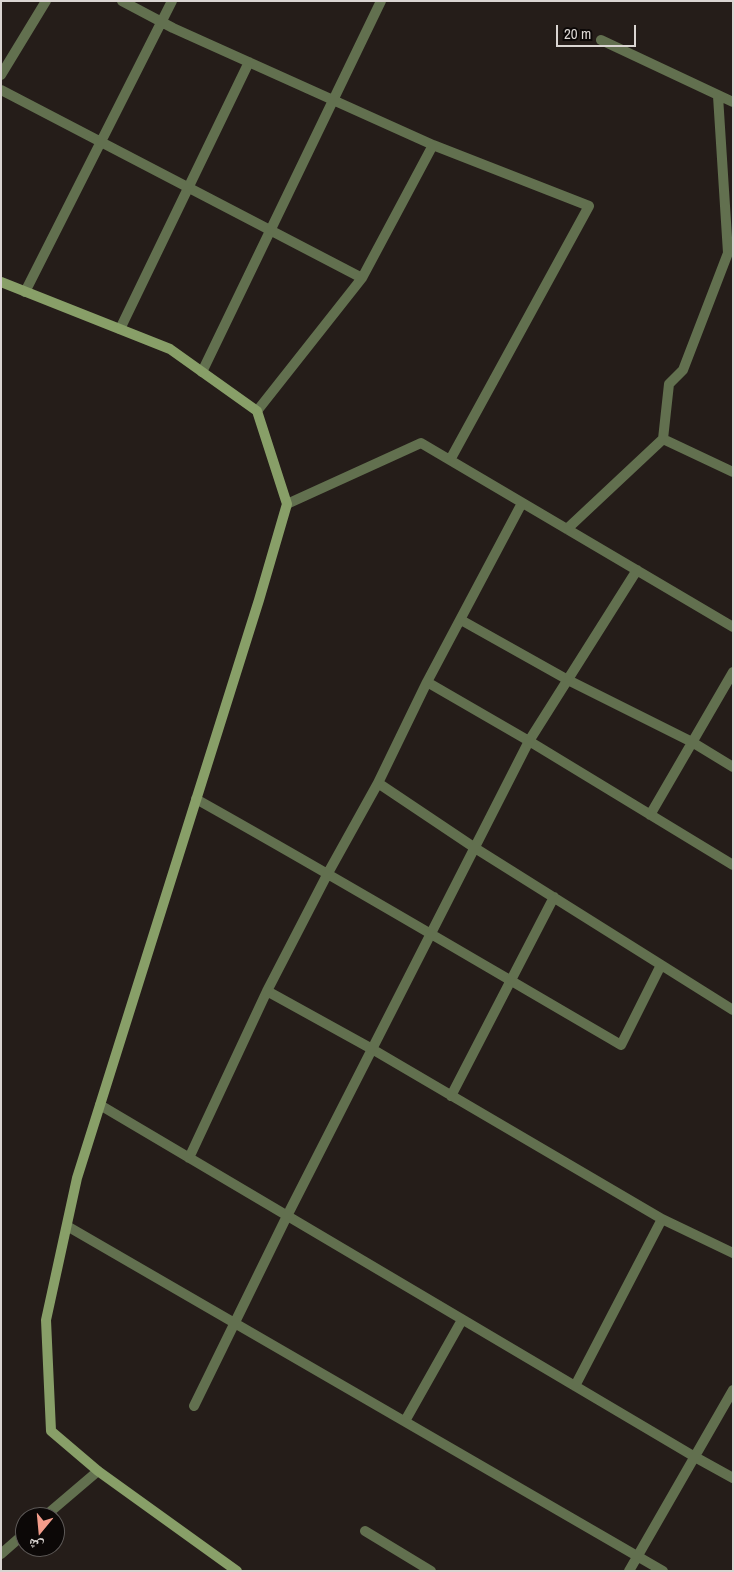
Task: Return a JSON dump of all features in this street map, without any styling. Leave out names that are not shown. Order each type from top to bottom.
[{"type":"street","points":[[1,75],[46,1]]},
{"type":"street","points":[[122,1],[162,22],[433,145],[589,206],[450,460]]},
{"type":"street","points":[[25,292],[172,1]]},
{"type":"street","points":[[202,372],[381,1]]},
{"type":"street","points":[[601,40],[733,102]]},
{"type":"street","points":[[120,329],[249,62]]},
{"type":"street","points":[[1,90],[362,278]]},
{"type":"street","points":[[567,529],[663,439],[669,384],[683,370],[730,255],[718,96]]},
{"type":"street","points":[[257,412],[362,278],[433,145]]},
{"type":"street","points":[[1,282],[170,349],[257,412],[287,504],[77,1178],[46,1320],[51,1431],[98,1471],[237,1571]]},
{"type":"street","points":[[663,439],[733,472]]},
{"type":"street","points":[[287,504],[421,443],[733,627]]},
{"type":"street","points":[[189,1158],[267,990],[378,782],[427,682],[522,503]]},
{"type":"street","points":[[194,1406],[287,1216],[529,741],[637,570]]},
{"type":"street","points":[[461,620],[568,680],[692,742],[733,767]]},
{"type":"street","points":[[650,815],[733,672]]},
{"type":"street","points":[[427,682],[529,741],[733,865]]},
{"type":"street","points":[[378,782],[475,848],[733,1010]]},
{"type":"street","points":[[196,800],[328,873],[430,935],[621,1045],[661,965]]},
{"type":"street","points":[[451,1096],[554,897]]},
{"type":"street","points":[[267,990],[372,1049],[662,1219],[733,1253]]},
{"type":"street","points":[[100,1105],[694,1457],[733,1478]]},
{"type":"street","points":[[575,1386],[662,1219]]},
{"type":"street","points":[[66,1226],[663,1571]]},
{"type":"street","points":[[405,1421],[462,1320]]},
{"type":"street","points":[[629,1571],[733,1390]]},
{"type":"street","points":[[56,1507],[98,1471]]},
{"type":"street","points":[[365,1531],[431,1571]]},
{"type":"street","points":[[1,1554],[15,1542]]}]
